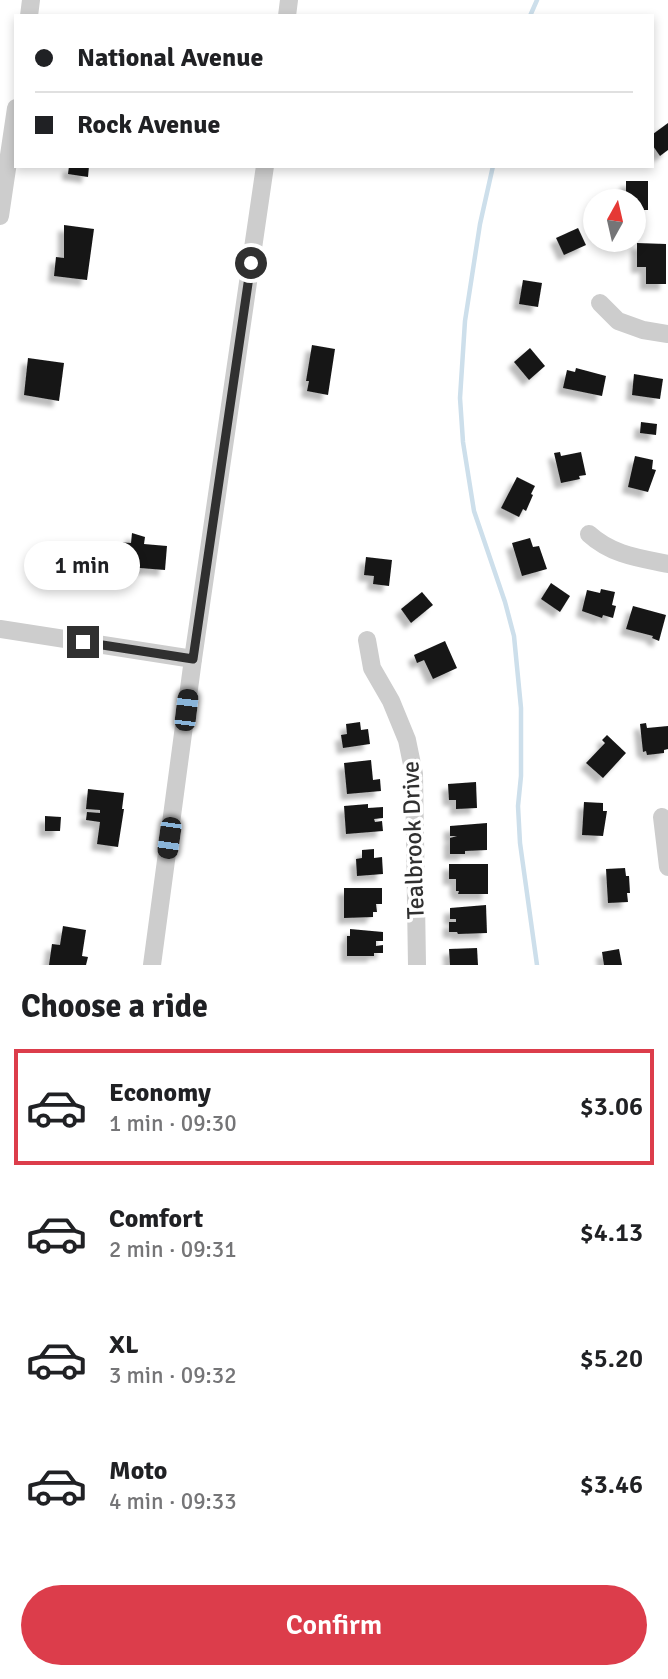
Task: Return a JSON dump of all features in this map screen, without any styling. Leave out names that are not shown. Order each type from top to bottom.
[{"type":"street","points":[[0,216],[14,122]]},
{"type":"street","points":[[152,965],[193,659],[265,168]]},
{"type":"street","points":[[600,303],[618,321],[643,330],[668,334]]},
{"type":"street","points":[[589,534],[600,544],[627,556],[668,564]]},
{"type":"street","points":[[0,629],[193,659]]},
{"type":"street","name":"Tealbrook Drive","points":[[367,640],[372,668],[391,701],[407,740],[414,774],[417,965]]},
{"type":"street","points":[[662,817],[668,867]]},
{"type":"building","points":[[668,123],[668,150],[660,156],[654,147],[654,133]]},
{"type":"building","points":[[69,168],[89,168],[88,177],[68,174]]},
{"type":"building","points":[[626,181],[648,181],[648,210],[646,189],[626,189]]},
{"type":"building","points":[[64,225],[94,229],[87,280],[54,276],[56,257],[64,258]]},
{"type":"building","points":[[578,228],[583,246],[564,255],[556,238]]},
{"type":"building","points":[[646,243],[666,244],[666,284],[646,284],[646,267],[637,267],[637,252],[646,252]]},
{"type":"building","points":[[523,280],[542,283],[538,307],[519,304]]},
{"type":"building","points":[[312,345],[335,349],[328,395],[307,391]]},
{"type":"building","points":[[530,348],[545,366],[529,380],[514,362]]},
{"type":"building","points":[[28,358],[64,363],[59,401],[24,395]]},
{"type":"building","points":[[576,368],[606,376],[602,396],[563,388],[567,370],[575,372]]},
{"type":"building","points":[[634,374],[663,379],[660,399],[632,395]]},
{"type":"building","points":[[641,422],[657,424],[656,435],[640,433]]},
{"type":"building","points":[[560,452],[561,456],[581,452],[586,475],[561,483],[554,453]]},
{"type":"building","points":[[635,456],[653,460],[652,469],[656,470],[648,492],[628,487]]},
{"type":"building","points":[[517,477],[535,486],[526,511],[523,509],[519,517],[501,508]]},
{"type":"building","points":[[132,533],[145,537],[144,544],[167,546],[165,570],[115,566],[118,542],[131,543]]},
{"type":"building","points":[[530,538],[533,547],[539,546],[547,569],[522,576],[512,543]]},
{"type":"building","points":[[366,557],[392,560],[389,586],[373,584],[374,576],[364,575]]},
{"type":"building","points":[[551,583],[570,596],[560,612],[541,599]]},
{"type":"building","points":[[601,589],[615,592],[613,618],[603,615],[602,618],[582,611],[587,590],[600,593]]},
{"type":"building","points":[[422,592],[433,605],[411,623],[401,609]]},
{"type":"building","points":[[633,606],[666,615],[659,641],[652,638],[653,636],[626,629]]},
{"type":"building","points":[[445,641],[457,668],[433,679],[424,660],[417,663],[414,655]]},
{"type":"building","points":[[360,722],[361,730],[368,729],[370,744],[343,748],[341,735],[347,734],[346,724]]},
{"type":"building","points":[[646,723],[647,728],[668,726],[668,749],[664,750],[664,753],[647,755],[646,751],[643,752],[640,724]]},
{"type":"building","points":[[607,735],[626,753],[603,778],[586,763],[605,743],[602,740]]},
{"type":"building","points":[[371,760],[373,780],[380,779],[381,791],[347,794],[344,763]]},
{"type":"building","points":[[476,782],[477,808],[456,809],[456,800],[449,800],[448,784]]},
{"type":"building","points":[[88,789],[124,793],[118,847],[97,844],[100,822],[86,820],[87,812],[100,813],[100,810],[86,809]]},
{"type":"building","points":[[584,802],[603,803],[603,811],[607,811],[603,836],[582,835]]},
{"type":"building","points":[[368,804],[368,808],[383,807],[383,818],[374,819],[375,822],[382,821],[383,831],[346,834],[344,806]]},
{"type":"building","points":[[45,816],[61,817],[60,831],[45,831]]},
{"type":"building","points":[[487,823],[487,850],[450,854],[450,838],[457,836],[450,836],[450,826]]},
{"type":"building","points":[[374,849],[374,858],[382,857],[383,874],[357,876],[356,859],[362,858],[362,850]]},
{"type":"building","points":[[449,864],[488,864],[488,894],[458,894],[456,879],[449,879]]},
{"type":"building","points":[[625,868],[626,876],[629,876],[628,902],[608,903],[606,869]]},
{"type":"building","points":[[344,888],[382,888],[382,904],[376,904],[377,912],[373,912],[373,917],[344,918]]},
{"type":"building","points":[[486,905],[487,933],[449,932],[449,922],[456,922],[456,919],[450,919],[450,908]]},
{"type":"building","points":[[63,926],[86,930],[82,956],[88,957],[86,965],[49,965],[52,944],[60,945]]},
{"type":"building","points":[[350,929],[383,932],[383,941],[376,941],[376,946],[383,945],[383,953],[374,953],[374,956],[347,956],[347,936],[350,936]]},
{"type":"building","points":[[477,948],[478,965],[450,965],[449,949]]},
{"type":"building","points":[[619,949],[622,965],[604,965],[602,952]]},
{"type":"waterway","points":[[531,14],[537,0]]},
{"type":"waterway","points":[[493,168],[480,224],[465,321],[460,398],[463,442],[474,511],[514,636],[521,708],[518,806],[520,843],[537,965]]},
{"type":"route","points":[[83,642],[193,659],[251,263]]}]
